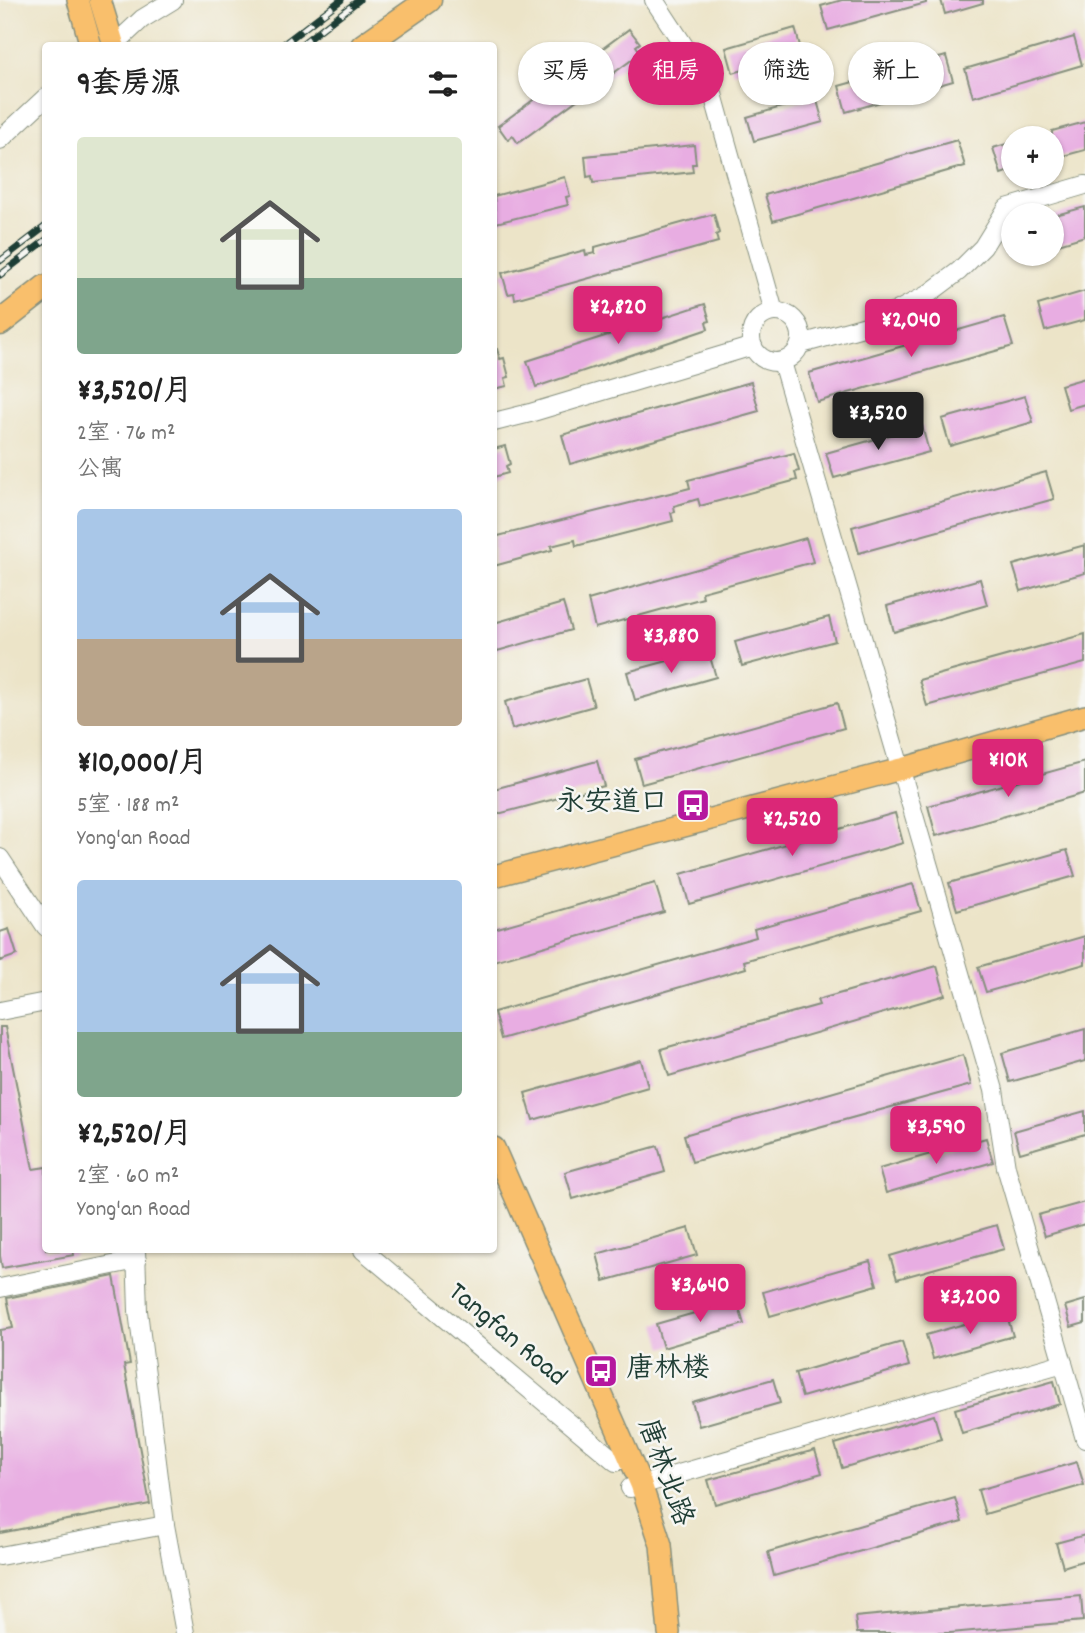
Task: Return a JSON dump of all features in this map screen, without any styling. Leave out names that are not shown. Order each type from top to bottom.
[{"type":"highway","points":[[369,42],[429,0]]},
{"type":"highway","points":[[0,323],[42,290]]},
{"type":"main road","points":[[78,0],[90,42]]},
{"type":"main road","points":[[100,0],[113,42]]},
{"type":"main road","points":[[497,875],[901,769],[1085,716]]},
{"type":"main road","name":"唐林北路","points":[[497,1155],[661,1545],[669,1633]]},
{"type":"main road","points":[[497,1185],[616,1462],[636,1486],[657,1633]]},
{"type":"street","points":[[117,42],[142,19],[173,0]]},
{"type":"street","points":[[654,0],[711,87],[774,312]]},
{"type":"street","points":[[0,140],[42,101]]},
{"type":"street","points":[[801,344],[870,325],[928,295],[959,271],[983,247],[1007,208],[1085,185]]},
{"type":"street","points":[[774,312],[790,315],[796,321],[802,336],[801,344],[794,356],[782,362],[768,361],[756,353],[752,346],[751,331],[760,318],[774,312]]},
{"type":"street","points":[[497,421],[530,414],[752,346]]},
{"type":"street","points":[[782,362],[994,1090],[1006,1167],[1085,1439]]},
{"type":"street","points":[[0,859],[42,921]]},
{"type":"street","points":[[0,1011],[42,1003]]},
{"type":"street","name":"Tangfan Road","points":[[367,1253],[616,1462]]},
{"type":"street","points":[[0,1288],[137,1255],[138,1311],[165,1525],[185,1633]]},
{"type":"street","points":[[636,1486],[1063,1363]]},
{"type":"street","points":[[0,1556],[165,1525]]},
{"type":"building","points":[[842,0],[926,0],[926,3],[828,30],[821,6]]},
{"type":"building","points":[[941,0],[983,0],[983,3],[945,14]]},
{"type":"building","points":[[795,28],[799,42],[747,42]]},
{"type":"building","points":[[629,29],[639,42],[628,42],[628,63],[614,73],[614,42],[611,42]]},
{"type":"building","points":[[1074,37],[1082,65],[973,97],[965,69]]},
{"type":"building","points":[[738,45],[738,72],[733,73],[726,48]]},
{"type":"building","points":[[944,57],[953,81],[944,84]]},
{"type":"building","points":[[848,83],[848,105],[870,105],[846,112],[839,86]]},
{"type":"building","points":[[526,105],[570,105],[518,143],[513,136],[508,140],[498,126]]},
{"type":"building","points":[[788,105],[818,105],[823,122],[754,141],[747,117]]},
{"type":"building","points":[[1085,122],[1085,150],[1064,156],[1064,128]]},
{"type":"building","points":[[957,140],[965,166],[773,221],[765,195]]},
{"type":"building","points":[[694,145],[696,164],[692,164],[693,172],[593,183],[592,176],[587,177],[585,156]]},
{"type":"building","points":[[1001,146],[1001,174],[993,148]]},
{"type":"building","points":[[565,177],[570,196],[566,197],[568,205],[497,223],[497,195]]},
{"type":"building","points":[[1085,207],[1085,236],[1064,242],[1064,213]]},
{"type":"building","points":[[714,214],[719,233],[716,235],[718,242],[515,299],[514,293],[508,294],[502,273],[585,250],[586,255],[595,253],[595,247]]},
{"type":"building","points":[[1085,291],[1085,320],[1045,331],[1038,305]]},
{"type":"building","points":[[705,304],[710,321],[706,322],[708,329],[536,387],[527,361]]},
{"type":"building","points":[[1004,317],[1013,346],[817,402],[809,373]]},
{"type":"building","points":[[497,349],[500,359],[504,358],[509,377],[505,378],[507,386],[497,388]]},
{"type":"building","points":[[1085,378],[1085,404],[1068,409],[1061,385]]},
{"type":"building","points":[[751,382],[759,411],[570,464],[562,435]]},
{"type":"building","points":[[1025,396],[1033,422],[950,446],[942,419]]},
{"type":"building","points":[[922,426],[929,452],[834,478],[826,453]]},
{"type":"building","points":[[505,446],[510,464],[506,466],[508,473],[497,476],[497,448]]},
{"type":"building","points":[[794,453],[799,471],[795,472],[797,480],[700,506],[698,499],[674,506],[675,512],[671,513],[673,521],[576,546],[575,540],[551,546],[552,550],[497,565],[497,536],[690,488],[688,480]]},
{"type":"building","points":[[1046,472],[1054,499],[859,553],[852,527]]},
{"type":"building","points":[[806,538],[813,562],[702,592],[703,598],[595,628],[588,600]]},
{"type":"building","points":[[1085,545],[1085,573],[1021,591],[1013,565]]},
{"type":"building","points":[[980,579],[987,605],[894,632],[887,606]]},
{"type":"building","points":[[563,603],[571,630],[497,651],[497,622]]},
{"type":"building","points":[[829,617],[835,641],[742,666],[735,642]]},
{"type":"building","points":[[1085,634],[1085,663],[927,706],[919,680]]},
{"type":"building","points":[[708,650],[716,677],[635,700],[627,672]]},
{"type":"building","points":[[586,679],[594,706],[512,729],[505,702]]},
{"type":"building","points":[[837,703],[844,728],[642,784],[635,759]]},
{"type":"building","points":[[597,761],[604,786],[497,814],[497,788]]},
{"type":"building","points":[[1085,762],[1085,793],[936,836],[928,806]]},
{"type":"building","points":[[895,813],[903,843],[689,904],[681,874]]},
{"type":"building","points":[[1067,850],[1075,876],[957,910],[949,883]]},
{"type":"building","points":[[655,883],[664,912],[497,960],[497,928]]},
{"type":"building","points":[[913,884],[921,911],[744,961],[746,968],[501,1039],[497,1011],[756,937],[754,929]]},
{"type":"building","points":[[9,929],[17,955],[0,961],[0,932]]},
{"type":"building","points":[[1085,936],[1085,964],[986,992],[978,967]]},
{"type":"building","points":[[937,966],[945,995],[669,1076],[661,1049],[819,1005],[817,1000]]},
{"type":"building","points":[[0,1027],[5,1027],[33,1169],[42,1168],[42,1253],[74,1255],[2,1268]]},
{"type":"building","points":[[1085,1029],[1085,1061],[1010,1082],[1002,1053]]},
{"type":"building","points":[[963,1055],[971,1085],[692,1162],[684,1135]]},
{"type":"building","points":[[641,1060],[648,1087],[533,1120],[525,1093]]},
{"type":"building","points":[[1085,1111],[1085,1134],[1020,1153],[1014,1131]]},
{"type":"building","points":[[986,1138],[993,1162],[886,1193],[879,1169]]},
{"type":"building","points":[[658,1146],[665,1172],[573,1199],[565,1172]]},
{"type":"building","points":[[1085,1202],[1085,1224],[1045,1236],[1038,1215]]},
{"type":"building","points":[[997,1225],[1004,1249],[897,1279],[890,1256]]},
{"type":"building","points":[[689,1228],[697,1255],[604,1281],[597,1254]]},
{"type":"building","points":[[870,1261],[877,1285],[770,1316],[763,1292]]},
{"type":"building","points":[[114,1276],[130,1364],[124,1365],[150,1504],[0,1533],[0,1330],[13,1328],[7,1298]]},
{"type":"building","points":[[1085,1300],[1085,1323],[1071,1327],[1065,1306]]},
{"type":"building","points":[[737,1301],[744,1324],[663,1348],[656,1324]]},
{"type":"building","points":[[1006,1312],[1013,1336],[933,1359],[926,1335]]},
{"type":"building","points":[[902,1342],[909,1366],[802,1397],[795,1373]]},
{"type":"building","points":[[773,1379],[780,1403],[699,1426],[692,1402]]},
{"type":"building","points":[[1054,1381],[1060,1404],[962,1433],[955,1409]]},
{"type":"building","points":[[934,1415],[941,1439],[842,1468],[835,1444]]},
{"type":"building","points":[[815,1450],[822,1473],[715,1504],[708,1480]]},
{"type":"building","points":[[1077,1462],[1084,1485],[985,1514],[978,1490]]},
{"type":"building","points":[[955,1498],[962,1522],[774,1576],[768,1552]]},
{"type":"building","points":[[1085,1535],[1085,1560],[1063,1567],[1056,1543]]},
{"type":"building","points":[[1081,1596],[1083,1621],[950,1633],[857,1633],[855,1617]]},
{"type":"railway","points":[[286,42],[341,0]]},
{"type":"railway","points":[[304,42],[359,0]]},
{"type":"railway","points":[[0,261],[42,229]]},
{"type":"railway","points":[[0,275],[42,243]]},
{"type":"place","name":"永安道口","points":[[693,805]]},
{"type":"place","name":"唐林楼","points":[[601,1371]]}]
